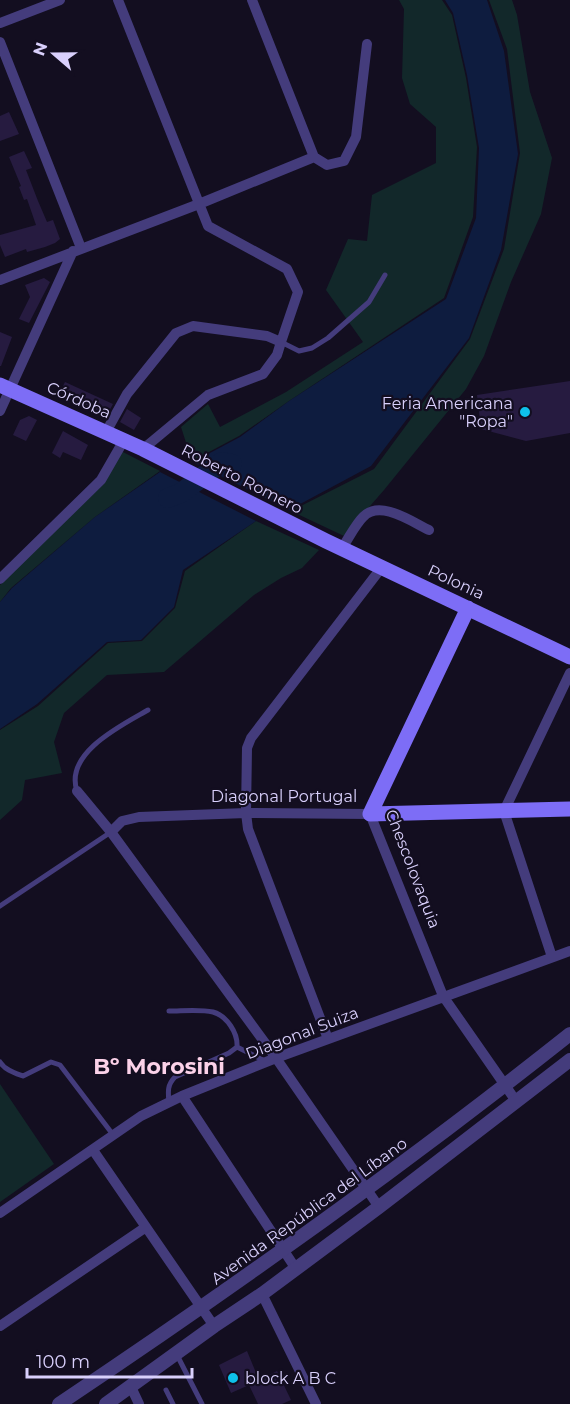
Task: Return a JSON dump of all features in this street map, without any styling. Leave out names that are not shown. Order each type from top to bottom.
[{"type":"main road","name":"Córdoba","points":[[5,387],[143,449]]},
{"type":"main road","name":"Roberto Romero","points":[[143,449],[326,541]]},
{"type":"main road","name":"Polonia","points":[[326,541],[570,657]]},
{"type":"main road","name":"Chescolovaquia","points":[[370,814],[468,608]]},
{"type":"main road","name":"Diagonal Portugal","points":[[370,814],[570,809]]},
{"type":"street","points":[[0,23],[60,0]]},
{"type":"street","points":[[118,0],[208,226],[287,269],[298,292],[276,355],[263,374],[208,395],[143,449]]},
{"type":"street","points":[[252,0],[314,157],[327,165],[344,161],[356,137],[368,44]]},
{"type":"street","points":[[0,42],[77,250],[5,387],[0,411]]},
{"type":"street","points":[[0,280],[199,204],[314,157]]},
{"type":"street","points":[[106,432],[127,394],[176,333],[193,326],[267,336],[281,342]]},
{"type":"street","points":[[0,579],[101,480],[124,440]]},
{"type":"street","points":[[342,548],[363,517],[369,512],[380,509],[429,530]]},
{"type":"street","points":[[328,1040],[248,829],[246,813],[247,748],[251,738],[382,567]]},
{"type":"street","points":[[552,957],[504,811],[570,673]]},
{"type":"street","points":[[76,792],[111,831],[271,1060],[380,1207]]},
{"type":"street","name":"Diagonal Portugal","points":[[111,831],[122,821],[139,817],[246,813],[370,814]]},
{"type":"street","name":"Chescolovaquia","points":[[370,814],[443,996],[516,1101]]},
{"type":"street","name":"Diagonal Suiza","points":[[0,1214],[141,1116],[182,1096],[271,1060],[570,951]]},
{"type":"street","name":"Avenida República del Líbano","points":[[59,1404],[202,1308],[283,1250],[504,1086],[570,1034]]},
{"type":"street","points":[[106,1404],[380,1207],[570,1060]]},
{"type":"street","points":[[182,1096],[296,1269]]},
{"type":"street","points":[[93,1150],[214,1326]]},
{"type":"street","points":[[0,1326],[146,1227]]},
{"type":"street","points":[[262,1294],[316,1404]]},
{"type":"street","points":[[131,1387],[140,1404]]},
{"type":"lane","points":[[281,342],[299,351],[312,348],[328,338],[369,302],[385,275]]},
{"type":"lane","points":[[76,792],[73,782],[75,772],[95,745],[120,726],[148,710]]},
{"type":"lane","points":[[0,906],[111,831]]},
{"type":"lane","points":[[169,1011],[214,1012],[236,1033],[237,1047]]},
{"type":"lane","points":[[237,1047],[271,1060]]},
{"type":"lane","points":[[168,1103],[168,1089],[175,1077],[229,1053],[237,1047]]},
{"type":"lane","points":[[0,1062],[13,1073],[23,1076],[51,1062],[60,1065],[114,1136]]},
{"type":"lane","points":[[176,1354],[202,1404]]},
{"type":"lane","points":[[166,1390],[173,1404]]},
{"type":"green space","points":[[399,0],[442,0],[452,15],[466,78],[477,147],[473,217],[444,298],[239,436],[192,461],[181,427],[208,404],[220,427],[286,392],[363,342],[326,290],[348,239],[367,241],[372,195],[436,163],[436,127],[410,104],[402,78],[404,9]]},
{"type":"green space","points":[[489,0],[512,0],[517,15],[530,92],[552,158],[541,214],[511,282],[484,356],[466,389],[344,536],[291,511],[374,469],[470,339],[504,249],[520,153],[507,49]]},
{"type":"green space","points":[[121,451],[160,471],[95,517],[11,588],[0,602],[0,585],[104,480]]},
{"type":"green space","points":[[256,521],[319,550],[302,568],[254,595],[164,672],[107,675],[64,713],[54,742],[62,773],[25,780],[22,800],[0,820],[0,730],[38,706],[108,643],[142,641],[175,608],[185,571]]},
{"type":"green space","points":[[0,1084],[54,1164],[0,1202]]},
{"type":"water","points":[[445,0],[487,0],[504,51],[518,154],[501,250],[469,338],[371,466],[289,510],[193,462],[240,437],[289,401],[446,299],[476,218],[479,148],[467,75],[453,13]]},
{"type":"water","points":[[160,472],[256,521],[183,570],[174,607],[141,640],[107,642],[37,704],[0,729],[0,602],[12,588],[95,517]]},
{"type":"building","points":[[9,112],[19,134],[0,141],[0,116]]},
{"type":"building","points":[[24,151],[32,168],[26,170],[38,201],[47,222],[53,220],[60,239],[45,247],[27,252],[26,249],[5,257],[0,245],[0,235],[36,225],[27,199],[24,200],[9,157]]},
{"type":"building","points":[[44,278],[50,282],[29,323],[19,319],[30,297],[25,285]]},
{"type":"building","points":[[0,332],[12,337],[1,366],[0,366]]},
{"type":"building","name":"Feria Americana \"Ropa\"","points":[[570,381],[570,433],[526,441],[481,429],[477,395]]},
{"type":"building","points":[[65,382],[113,404],[107,415],[60,392]]},
{"type":"building","points":[[127,409],[141,418],[134,430],[120,422]]},
{"type":"building","points":[[29,416],[37,420],[26,441],[13,435],[20,420]]},
{"type":"building","points":[[63,431],[88,445],[81,460],[63,452],[60,458],[52,453]]},
{"type":"building","name":"block A B C","points":[[247,1351],[259,1380],[277,1371],[291,1400],[282,1404],[258,1404],[249,1385],[231,1393],[219,1365]]},
{"type":"waterway","points":[[168,498],[181,493],[222,462],[232,464]]},
{"type":"place","name":"Feria Americana \"Ropa\"","points":[[525,412]]},
{"type":"place","name":"block A B C","points":[[233,1378]]},
{"type":"district","name":"Bº Morosini","points":[[159,1066]]}]
